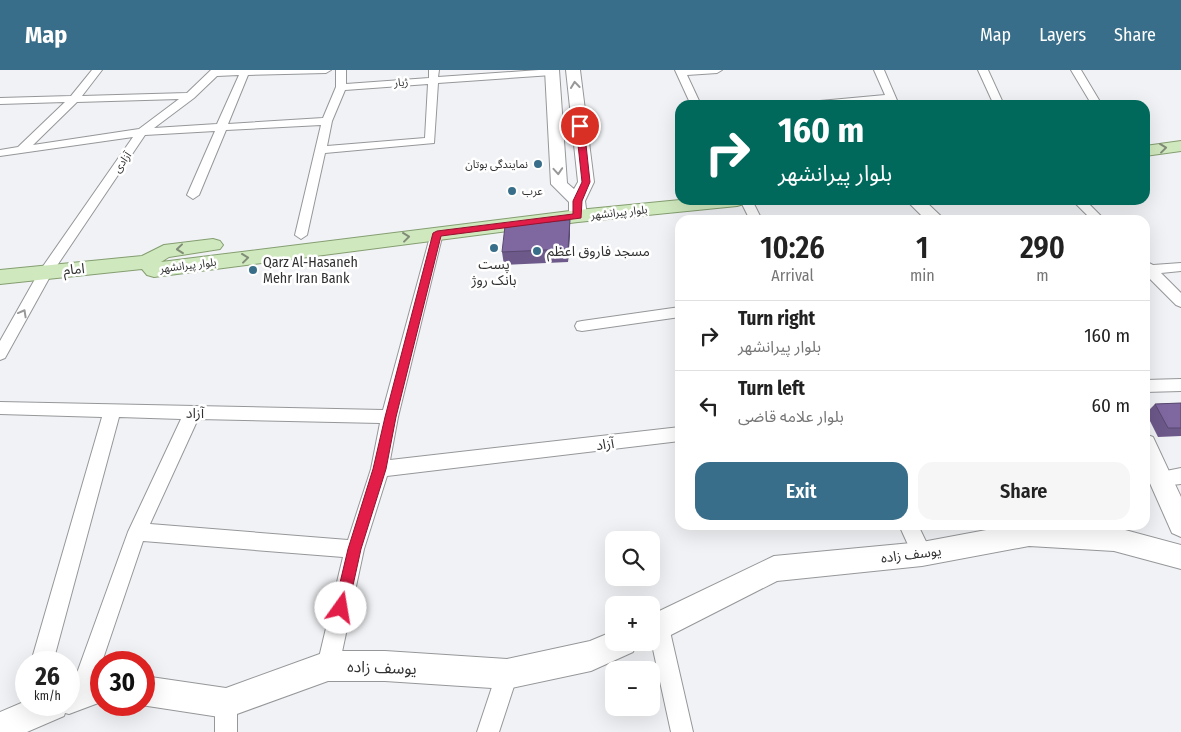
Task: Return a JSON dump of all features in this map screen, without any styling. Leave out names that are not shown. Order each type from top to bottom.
[{"type":"main road","points":[[1150,136],[1181,133]]},
{"type":"main road","points":[[1150,150],[1181,146]]},
{"type":"main road","name":"بلوار پیرانشهر","points":[[675,191],[578,209],[437,233],[154,270],[147,262],[164,251],[301,235],[578,209],[675,204]]},
{"type":"main road","name":"امام","points":[[0,276],[147,262]]},
{"type":"street","points":[[21,150],[73,100],[97,70]]},
{"type":"street","points":[[215,72],[244,74],[326,70]]},
{"type":"street","points":[[301,235],[327,121],[341,87],[341,70]]},
{"type":"street","points":[[573,70],[586,182],[578,209]]},
{"type":"street","points":[[694,100],[681,72],[717,70]]},
{"type":"street","points":[[879,70],[893,100]]},
{"type":"street","points":[[982,70],[997,100]]},
{"type":"street","points":[[1076,70],[1094,100]]},
{"type":"street","points":[[552,71],[559,184],[578,209]]},
{"type":"street","name":"ژیار","points":[[341,87],[434,75],[552,71]]},
{"type":"street","name":"آزادی","points":[[0,354],[46,272],[142,132],[190,96],[215,72]]},
{"type":"street","points":[[193,195],[220,127],[244,74]]},
{"type":"street","points":[[320,150],[430,140],[434,75]]},
{"type":"street","points":[[0,101],[190,96]]},
{"type":"street","points":[[0,153],[142,132],[327,121]]},
{"type":"street","points":[[920,205],[930,215]]},
{"type":"street","points":[[1083,205],[1094,215]]},
{"type":"street","points":[[328,666],[354,549],[380,469],[390,417],[437,233]]},
{"type":"street","points":[[1150,268],[1181,268]]},
{"type":"street","points":[[1150,271],[1181,302]]},
{"type":"street","points":[[582,326],[675,313]]},
{"type":"street","points":[[1150,386],[1181,385]]},
{"type":"street","name":"آزاد","points":[[0,408],[390,417]]},
{"type":"street","points":[[45,651],[112,411]]},
{"type":"street","points":[[80,657],[192,413]]},
{"type":"street","name":"آزاد","points":[[380,469],[582,447],[675,435]]},
{"type":"street","points":[[1150,450],[1171,477],[1181,525]]},
{"type":"street","points":[[910,530],[922,554]]},
{"type":"street","points":[[136,532],[354,549]]},
{"type":"street","name":"یوسف زاده","points":[[660,626],[774,569],[922,554],[1029,534],[1114,539],[1181,557]]},
{"type":"street","points":[[660,647],[682,732]]},
{"type":"street","name":"یوسف زاده","points":[[155,695],[226,718],[328,666],[385,666],[507,674],[591,656],[605,650]]},
{"type":"street","points":[[488,732],[507,674]]},
{"type":"street","points":[[0,728],[27,716]]},
{"type":"building","points":[[570,220],[568,249],[502,252],[505,226]]},
{"type":"building","points":[[1181,403],[1181,428],[1168,428],[1155,404]]},
{"type":"place","name":"نمایندگی بوتان","points":[[538,164]]},
{"type":"place","name":"عرب","points":[[512,191]]},
{"type":"place","name":"پست بانک روژ","points":[[494,248]]},
{"type":"place","name":"مسجد فاروق اعظم","points":[[537,251]]},
{"type":"place","name":"Qarz Al-Hasaneh Mehr Iran Bank","points":[[253,270]]},
{"type":"route","points":[[341,608],[354,549],[380,469],[390,417],[437,233],[578,216],[577,201],[586,182],[580,126]]}]
